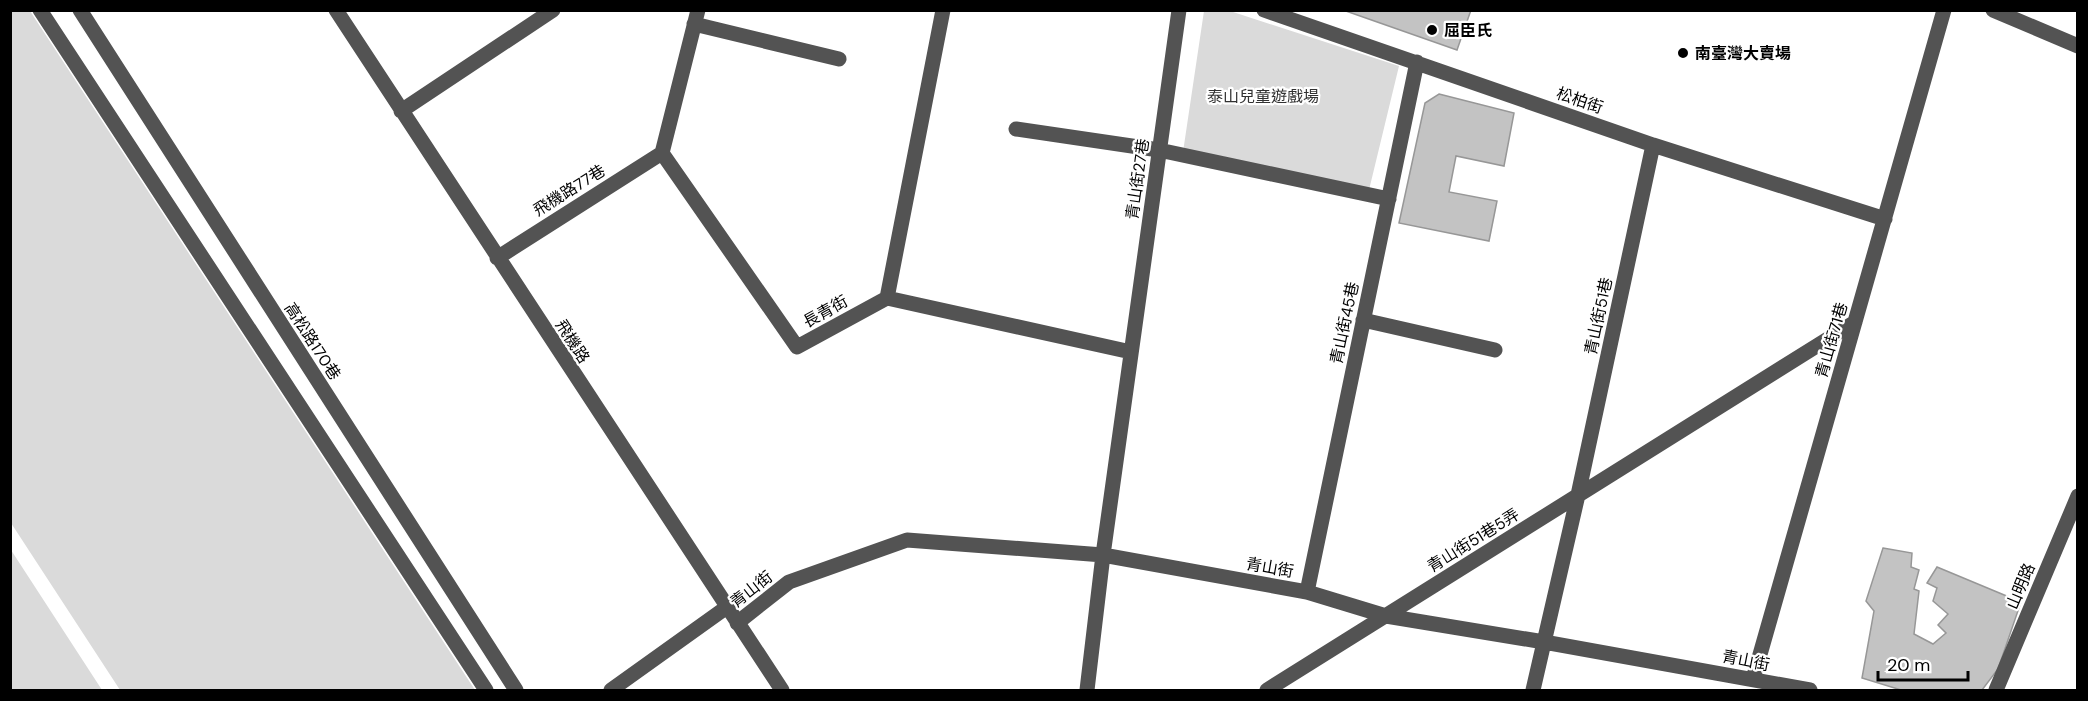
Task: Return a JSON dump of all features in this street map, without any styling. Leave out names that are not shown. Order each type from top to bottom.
[{"type":"street","points":[[40,10],[486,690]]},
{"type":"street","name":"高松路170巷","points":[[80,10],[516,690]]},
{"type":"street","name":"飛機路","points":[[336,10],[782,690]]},
{"type":"street","points":[[943,10],[887,298],[1131,352]]},
{"type":"street","name":"青山街27巷","points":[[1087,690],[1103,555],[1179,10]]},
{"type":"street","name":"青山街71巷","points":[[1752,679],[1944,10]]},
{"type":"street","points":[[1992,10],[2078,46]]},
{"type":"street","points":[[401,111],[552,11]]},
{"type":"street","name":"松柏街","points":[[1274,12],[1653,145],[1885,219]]},
{"type":"street","points":[[662,153],[696,17],[839,59]]},
{"type":"street","name":"青山街45巷","points":[[1307,592],[1417,62]]},
{"type":"street","points":[[1016,129],[1159,150],[1389,199]]},
{"type":"street","name":"青山街51巷","points":[[1533,690],[1578,495],[1653,145]]},
{"type":"street","name":"長青街","points":[[662,153],[797,347],[887,298]]},
{"type":"street","name":"飛機路77巷","points":[[497,258],[662,153]]},
{"type":"street","points":[[1363,320],[1495,350]]},
{"type":"street","points":[[1578,495],[1855,322]]},
{"type":"street","name":"青山街51巷5弄","points":[[1267,690],[1578,495]]},
{"type":"street","name":"山明路","points":[[1996,690],[2078,496]]},
{"type":"street","name":"青山街","points":[[737,623],[789,582],[907,540],[1103,555],[1307,592],[1386,616],[1810,690]]},
{"type":"street","points":[[611,690],[727,607]]},
{"type":"green space","points":[[10,11],[30,11],[475,690],[120,690],[11,523]]},
{"type":"green space","name":"泰山兒童遊戲場","points":[[1204,11],[1230,11],[1399,66],[1369,190],[1183,152]]},
{"type":"green space","points":[[11,550],[102,690],[11,690]]},
{"type":"building","name":"屈臣氏","points":[[1343,10],[1471,10],[1457,50]]},
{"type":"building","points":[[1439,94],[1514,113],[1504,166],[1456,156],[1449,192],[1497,201],[1489,241],[1399,223],[1425,103]]},
{"type":"building","points":[[1883,548],[1912,553],[1911,567],[1919,570],[1914,589],[1919,591],[1914,634],[1933,644],[1946,633],[1938,625],[1948,614],[1933,601],[1937,588],[1927,583],[1937,567],[2021,602],[1998,669],[1982,690],[1901,690],[1862,678],[1874,611],[1866,601]]},
{"type":"place","name":"屈臣氏","points":[[1432,30]]},
{"type":"place","name":"南臺灣大賣場","points":[[1683,53]]}]
